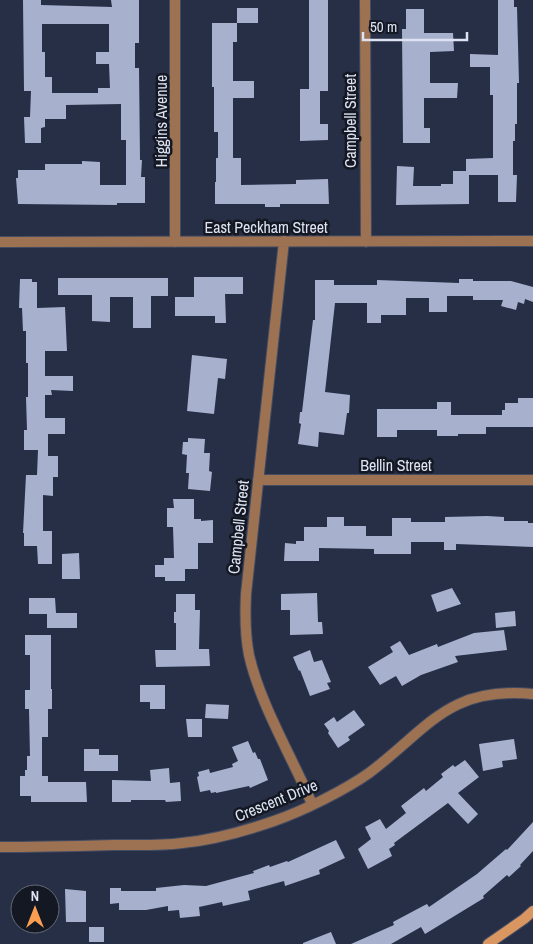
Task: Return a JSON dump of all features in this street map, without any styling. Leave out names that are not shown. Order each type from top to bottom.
[{"type":"street","name":"Higgins Avenue","points":[[175,0],[176,242]]},
{"type":"street","name":"Campbell Street","points":[[365,0],[366,242]]},
{"type":"street","name":"Campbell Street","points":[[284,241],[245,614],[249,654],[254,673],[312,804]]},
{"type":"street","name":"East Peckham Street","points":[[0,242],[533,241]]},
{"type":"street","name":"Bellin Street","points":[[258,480],[533,480]]},
{"type":"street","name":"Crescent Drive","points":[[0,846],[182,843],[237,832],[276,820],[346,787],[390,756],[436,716],[450,707],[475,697],[510,693],[533,694]]},
{"type":"street","points":[[488,944],[533,911]]},
{"type":"building","points":[[23,0],[41,0],[41,5],[112,7],[111,0],[139,0],[139,43],[135,43],[135,68],[139,68],[140,160],[142,160],[141,177],[145,177],[145,203],[117,203],[117,205],[18,204],[16,178],[18,178],[18,170],[45,170],[45,164],[82,164],[82,161],[100,162],[100,185],[126,185],[126,140],[121,140],[121,104],[66,105],[66,119],[45,119],[45,127],[41,128],[41,143],[25,143],[24,117],[30,117],[31,91],[24,91]],"holes":[[[42,24],[109,24],[109,52],[96,52],[96,64],[109,64],[110,88],[98,88],[98,93],[52,93],[52,77],[45,77],[45,52],[42,52]]]},
{"type":"building","points":[[309,0],[328,0],[328,91],[320,91],[320,124],[328,124],[328,140],[300,141],[300,89],[309,89]]},
{"type":"building","points":[[498,0],[514,0],[514,7],[517,7],[519,83],[517,83],[517,124],[515,124],[515,141],[513,141],[513,175],[517,175],[516,202],[498,202],[498,175],[469,175],[469,204],[396,205],[397,166],[414,167],[413,186],[441,186],[441,184],[453,184],[453,171],[466,171],[466,159],[493,158],[493,95],[490,95],[490,67],[470,67],[470,54],[498,55]]},
{"type":"building","points":[[237,8],[258,8],[258,23],[237,23]]},
{"type":"building","points":[[406,9],[424,9],[424,33],[453,33],[454,51],[430,52],[430,83],[458,83],[457,98],[424,98],[424,128],[430,128],[430,143],[403,143],[402,29],[406,29]]},
{"type":"building","points":[[212,23],[237,23],[237,42],[233,42],[233,81],[254,81],[254,98],[233,98],[233,158],[241,158],[241,185],[296,184],[296,180],[328,179],[329,204],[280,204],[280,207],[265,207],[265,204],[215,204],[218,132],[214,132]]},
{"type":"building","points":[[194,277],[243,277],[243,294],[225,294],[226,323],[215,323],[215,316],[175,316],[175,297],[194,297]]},
{"type":"building","points":[[58,278],[168,278],[168,296],[151,296],[151,328],[133,328],[133,297],[110,297],[110,322],[92,321],[92,295],[58,295]]},
{"type":"building","points":[[20,279],[32,279],[32,282],[37,282],[37,308],[65,307],[67,351],[45,351],[45,376],[73,376],[73,391],[51,390],[52,395],[45,395],[45,418],[65,418],[65,434],[48,434],[48,456],[58,456],[58,477],[53,477],[53,496],[43,495],[43,531],[52,531],[52,564],[38,564],[37,546],[24,546],[26,475],[37,475],[38,450],[24,450],[24,430],[27,430],[28,363],[26,363],[26,331],[23,331],[22,308],[19,308]]},
{"type":"building","points":[[459,279],[511,281],[533,287],[533,302],[525,299],[524,304],[518,302],[516,310],[501,306],[503,300],[473,300],[473,296],[447,296],[447,312],[429,312],[429,298],[406,298],[406,315],[381,315],[381,323],[367,323],[367,303],[335,303],[325,392],[350,395],[349,413],[347,413],[344,435],[319,432],[318,447],[298,444],[301,424],[299,423],[300,412],[302,412],[313,320],[315,320],[315,280],[334,280],[334,285],[377,285],[377,280],[459,283]]},
{"type":"building","points":[[192,355],[227,359],[225,379],[218,378],[214,414],[187,411]]},
{"type":"building","points":[[518,398],[533,398],[533,427],[486,427],[486,434],[458,434],[458,436],[437,436],[437,430],[397,430],[397,437],[377,437],[377,409],[437,409],[437,402],[451,402],[451,415],[502,415],[502,410],[505,410],[505,403],[518,403]]},
{"type":"building","points":[[188,438],[205,439],[204,453],[210,453],[209,471],[212,472],[210,491],[188,489],[189,473],[186,473],[187,455],[182,454],[183,442],[188,442]]},
{"type":"building","points":[[173,499],[194,499],[194,519],[201,519],[201,521],[213,520],[213,543],[198,543],[198,569],[185,569],[185,581],[165,581],[165,577],[155,577],[155,565],[164,565],[164,558],[174,558],[173,527],[167,527],[167,508],[174,508]]},
{"type":"building","points":[[327,517],[344,517],[344,526],[366,526],[366,536],[392,536],[392,518],[411,518],[411,522],[445,522],[445,517],[504,517],[504,521],[528,521],[528,523],[533,523],[533,547],[456,544],[456,550],[444,550],[444,542],[411,542],[411,554],[374,554],[374,549],[319,548],[319,561],[284,561],[285,543],[296,544],[296,541],[304,541],[304,527],[327,527]]},
{"type":"building","points":[[79,553],[80,579],[62,579],[62,554]]},
{"type":"building","points":[[452,588],[461,604],[437,612],[431,595]]},
{"type":"building","points":[[317,593],[318,622],[322,622],[323,634],[290,635],[290,610],[281,610],[281,594]]},
{"type":"building","points":[[176,594],[195,594],[195,610],[200,610],[199,649],[209,649],[210,666],[156,667],[155,650],[176,650],[174,612],[176,612]]},
{"type":"building","points":[[29,598],[55,598],[56,613],[77,613],[77,628],[47,628],[47,614],[29,614]]},
{"type":"building","points":[[515,611],[516,626],[496,628],[495,613]]},
{"type":"building","points":[[504,630],[507,650],[455,656],[458,662],[421,675],[402,686],[396,676],[380,685],[368,667],[393,652],[390,647],[400,641],[409,655],[437,644],[438,647],[474,633]]},
{"type":"building","points":[[25,635],[51,635],[52,709],[48,709],[48,737],[42,737],[42,776],[48,776],[48,782],[86,782],[87,802],[31,802],[31,796],[20,796],[20,776],[25,776],[27,756],[30,756],[29,709],[25,709],[25,690],[30,690],[30,655],[25,655]]},
{"type":"building","points":[[310,650],[314,662],[322,660],[331,682],[327,683],[330,689],[310,696],[293,657]]},
{"type":"building","points":[[140,685],[165,685],[165,709],[150,709],[150,702],[140,702]]},
{"type":"building","points":[[206,704],[229,705],[228,719],[205,718]]},
{"type":"building","points":[[354,710],[365,725],[348,737],[350,740],[338,748],[324,724],[334,717],[337,722]]},
{"type":"building","points":[[186,719],[202,719],[202,737],[188,737]]},
{"type":"building","points":[[514,739],[517,759],[502,761],[503,767],[483,771],[479,744]]},
{"type":"building","points":[[248,741],[253,753],[255,752],[258,759],[260,759],[268,780],[250,788],[249,786],[216,793],[211,793],[210,790],[200,792],[198,772],[209,769],[210,773],[233,767],[232,764],[238,761],[232,747]]},
{"type":"building","points":[[84,749],[99,749],[99,755],[118,755],[118,771],[84,771]]},
{"type":"building","points":[[465,760],[479,777],[458,793],[478,814],[468,824],[448,803],[394,843],[395,845],[389,849],[392,856],[368,869],[358,849],[371,839],[365,827],[380,819],[386,829],[406,813],[401,806],[424,788],[426,791],[443,777],[441,774],[453,765],[455,767]]},
{"type":"building","points":[[169,768],[170,783],[180,782],[181,801],[131,800],[131,802],[112,802],[112,780],[151,781],[150,770]]},
{"type":"building","points":[[533,822],[533,851],[521,866],[509,877],[507,875],[483,896],[484,898],[425,934],[421,927],[391,944],[351,944],[394,925],[393,922],[427,904],[429,907],[477,874],[507,850]]},
{"type":"building","points":[[336,840],[345,858],[319,870],[320,874],[285,886],[284,881],[248,891],[250,900],[223,906],[222,902],[199,907],[200,916],[180,918],[179,910],[168,911],[168,906],[146,910],[119,910],[119,903],[110,904],[110,888],[121,888],[121,891],[156,891],[156,888],[184,885],[206,886],[254,873],[253,871],[269,865],[270,867],[288,862]]},
{"type":"building","points":[[65,889],[86,891],[86,922],[66,922]]},
{"type":"building","points":[[89,927],[104,927],[104,942],[89,942]]},
{"type":"building","points":[[331,932],[336,944],[303,944],[303,943]]}]
